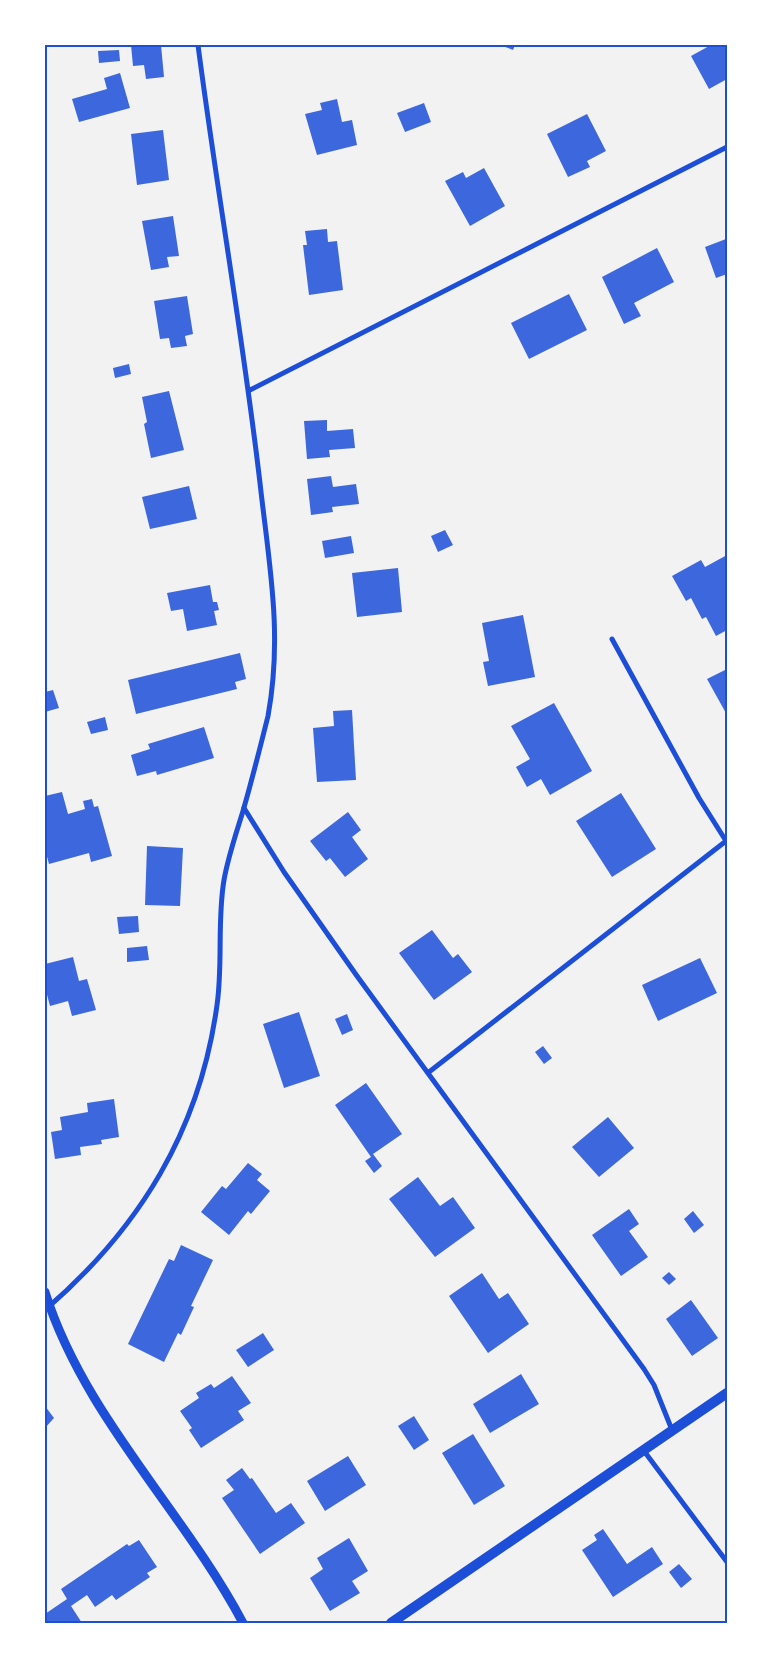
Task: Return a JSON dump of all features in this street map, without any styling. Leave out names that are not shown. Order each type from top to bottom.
[{"type":"main road","points":[[391,1623],[727,1394]]},
{"type":"street","points":[[47,1308],[102,1255],[130,1220],[177,1145],[196,1102],[209,1051],[218,1003],[224,880],[268,716],[276,660],[275,610],[250,390],[224,236],[198,45]]},
{"type":"street","points":[[250,390],[727,147]]},
{"type":"street","points":[[429,1072],[726,842],[612,639]]},
{"type":"street","points":[[244,808],[284,872],[352,968],[644,1369],[654,1385],[672,1431]]},
{"type":"street","points":[[45,1292],[47,1308],[92,1394],[221,1585],[244,1623]]},
{"type":"street","points":[[644,1451],[727,1562]]},
{"type":"building","points":[[131,45],[161,45],[164,77],[146,79],[144,65],[133,66]]},
{"type":"building","points":[[500,45],[515,45],[513,50]]},
{"type":"building","points":[[711,45],[727,45],[727,79],[709,89],[691,56]]},
{"type":"building","points":[[119,50],[120,61],[99,63],[98,51]]},
{"type":"building","points":[[120,73],[130,108],[79,122],[72,99],[107,89],[104,78]]},
{"type":"building","points":[[337,99],[342,122],[352,120],[357,145],[317,155],[305,114],[322,110],[320,103]]},
{"type":"building","points":[[424,103],[431,122],[405,132],[397,113]]},
{"type":"building","points":[[587,114],[606,151],[587,161],[590,167],[568,177],[547,134]]},
{"type":"building","points":[[163,130],[169,180],[137,185],[131,134]]},
{"type":"building","points":[[484,168],[505,206],[470,226],[445,181],[463,172],[466,178]]},
{"type":"building","points":[[173,216],[179,256],[167,257],[169,267],[151,270],[142,221]]},
{"type":"building","points":[[327,229],[328,242],[337,241],[343,290],[309,295],[303,245],[307,245],[305,231]]},
{"type":"building","points":[[726,239],[727,274],[716,278],[705,247]]},
{"type":"building","points":[[657,248],[674,282],[634,303],[641,316],[624,324],[602,277]]},
{"type":"building","points":[[569,294],[587,330],[529,359],[511,323]]},
{"type":"building","points":[[187,296],[193,334],[185,336],[187,346],[171,348],[169,338],[160,339],[154,301]]},
{"type":"building","points":[[129,364],[131,374],[115,378],[113,368]]},
{"type":"building","points":[[169,391],[184,450],[151,458],[144,424],[147,422],[142,397]]},
{"type":"building","points":[[327,420],[327,431],[353,429],[355,448],[329,450],[330,457],[307,459],[304,421]]},
{"type":"building","points":[[331,476],[333,487],[356,484],[359,504],[332,507],[333,512],[311,515],[307,479]]},
{"type":"building","points":[[189,486],[197,519],[150,529],[142,497]]},
{"type":"building","points":[[445,530],[453,545],[438,552],[431,536]]},
{"type":"building","points":[[351,536],[354,553],[325,558],[322,541]]},
{"type":"building","points":[[727,555],[727,630],[716,636],[706,617],[702,619],[691,598],[686,601],[672,576],[701,560],[705,567]]},
{"type":"building","points":[[398,568],[402,612],[357,617],[352,573]]},
{"type":"building","points":[[210,585],[213,602],[217,602],[219,610],[214,611],[217,625],[187,631],[183,609],[171,611],[167,593]]},
{"type":"building","points":[[523,615],[535,677],[488,686],[483,662],[489,661],[482,623]]},
{"type":"building","points":[[240,653],[246,679],[235,682],[237,689],[136,714],[128,680]]},
{"type":"building","points":[[727,669],[727,715],[707,679]]},
{"type":"building","points":[[53,690],[59,708],[45,712],[45,692]]},
{"type":"building","points":[[554,703],[592,771],[550,795],[541,779],[527,787],[516,767],[530,759],[511,726]]},
{"type":"building","points":[[352,710],[356,780],[317,782],[313,728],[334,726],[333,711]]},
{"type":"building","points":[[105,717],[108,730],[91,734],[87,722]]},
{"type":"building","points":[[204,727],[214,758],[157,775],[156,771],[137,776],[131,755],[150,749],[148,744]]},
{"type":"building","points":[[62,792],[68,814],[85,809],[83,801],[92,799],[94,807],[98,806],[112,856],[91,862],[89,853],[49,864],[45,849],[45,796]]},
{"type":"building","points":[[621,793],[656,849],[612,877],[576,821]]},
{"type":"building","points":[[348,812],[361,830],[352,837],[368,859],[345,877],[330,858],[326,861],[310,841]]},
{"type":"building","points":[[147,846],[183,848],[180,906],[145,905]]},
{"type":"building","points":[[138,916],[139,932],[119,934],[117,917]]},
{"type":"building","points":[[432,930],[453,958],[458,954],[472,972],[434,1000],[399,953]]},
{"type":"building","points":[[147,946],[149,960],[127,962],[127,948]]},
{"type":"building","points":[[73,957],[79,981],[87,979],[96,1010],[72,1016],[68,1001],[50,1006],[45,987],[45,964]]},
{"type":"building","points":[[700,958],[717,993],[658,1021],[642,985]]},
{"type":"building","points":[[299,1012],[320,1076],[284,1088],[263,1024]]},
{"type":"building","points":[[347,1014],[353,1030],[342,1035],[335,1019]]},
{"type":"building","points":[[543,1046],[552,1058],[544,1064],[535,1052]]},
{"type":"building","points":[[366,1083],[402,1134],[373,1154],[382,1166],[374,1173],[365,1161],[371,1157],[335,1105]]},
{"type":"building","points":[[114,1099],[119,1137],[101,1140],[102,1144],[80,1147],[81,1155],[55,1159],[51,1132],[62,1130],[60,1117],[88,1112],[87,1103]]},
{"type":"building","points":[[608,1117],[634,1148],[599,1177],[572,1147]]},
{"type":"building","points":[[248,1163],[262,1174],[257,1180],[270,1191],[251,1214],[248,1211],[229,1235],[201,1212],[222,1186],[226,1189]]},
{"type":"building","points":[[418,1177],[440,1206],[453,1197],[475,1228],[435,1257],[389,1199]]},
{"type":"building","points":[[629,1209],[639,1224],[629,1231],[648,1257],[621,1276],[592,1235]]},
{"type":"building","points":[[693,1211],[704,1225],[694,1233],[684,1219]]},
{"type":"building","points":[[181,1245],[213,1260],[191,1306],[194,1307],[181,1335],[178,1333],[164,1362],[128,1344],[169,1259],[174,1261]]},
{"type":"building","points":[[669,1272],[676,1279],[669,1285],[662,1278]]},
{"type":"building","points":[[482,1273],[499,1299],[508,1293],[529,1324],[488,1353],[449,1296]]},
{"type":"building","points":[[691,1300],[718,1338],[692,1356],[666,1319]]},
{"type":"building","points":[[263,1333],[274,1350],[248,1367],[236,1350]]},
{"type":"building","points":[[521,1374],[539,1404],[490,1433],[473,1404]]},
{"type":"building","points":[[232,1376],[251,1403],[238,1411],[244,1420],[201,1448],[189,1430],[192,1428],[180,1411],[199,1398],[196,1393],[211,1384],[214,1388]]},
{"type":"building","points":[[45,1406],[54,1418],[45,1428]]},
{"type":"building","points":[[414,1416],[429,1440],[414,1450],[398,1426]]},
{"type":"building","points":[[473,1434],[505,1486],[474,1505],[442,1453]]},
{"type":"building","points":[[348,1456],[366,1485],[325,1511],[307,1481]]},
{"type":"building","points":[[242,1468],[250,1479],[252,1478],[276,1513],[291,1503],[305,1523],[260,1554],[222,1498],[234,1490],[226,1480]]},
{"type":"building","points":[[603,1529],[627,1564],[652,1547],[663,1564],[613,1597],[582,1550],[597,1540],[594,1535]]},
{"type":"building","points":[[349,1538],[368,1571],[352,1581],[360,1593],[330,1611],[310,1578],[323,1569],[317,1558]]},
{"type":"building","points":[[139,1540],[157,1567],[147,1573],[150,1577],[116,1600],[112,1595],[95,1607],[87,1595],[71,1606],[82,1623],[47,1623],[45,1614],[67,1599],[61,1589],[127,1544],[129,1546]]},
{"type":"building","points":[[679,1564],[692,1579],[681,1588],[669,1572]]}]
